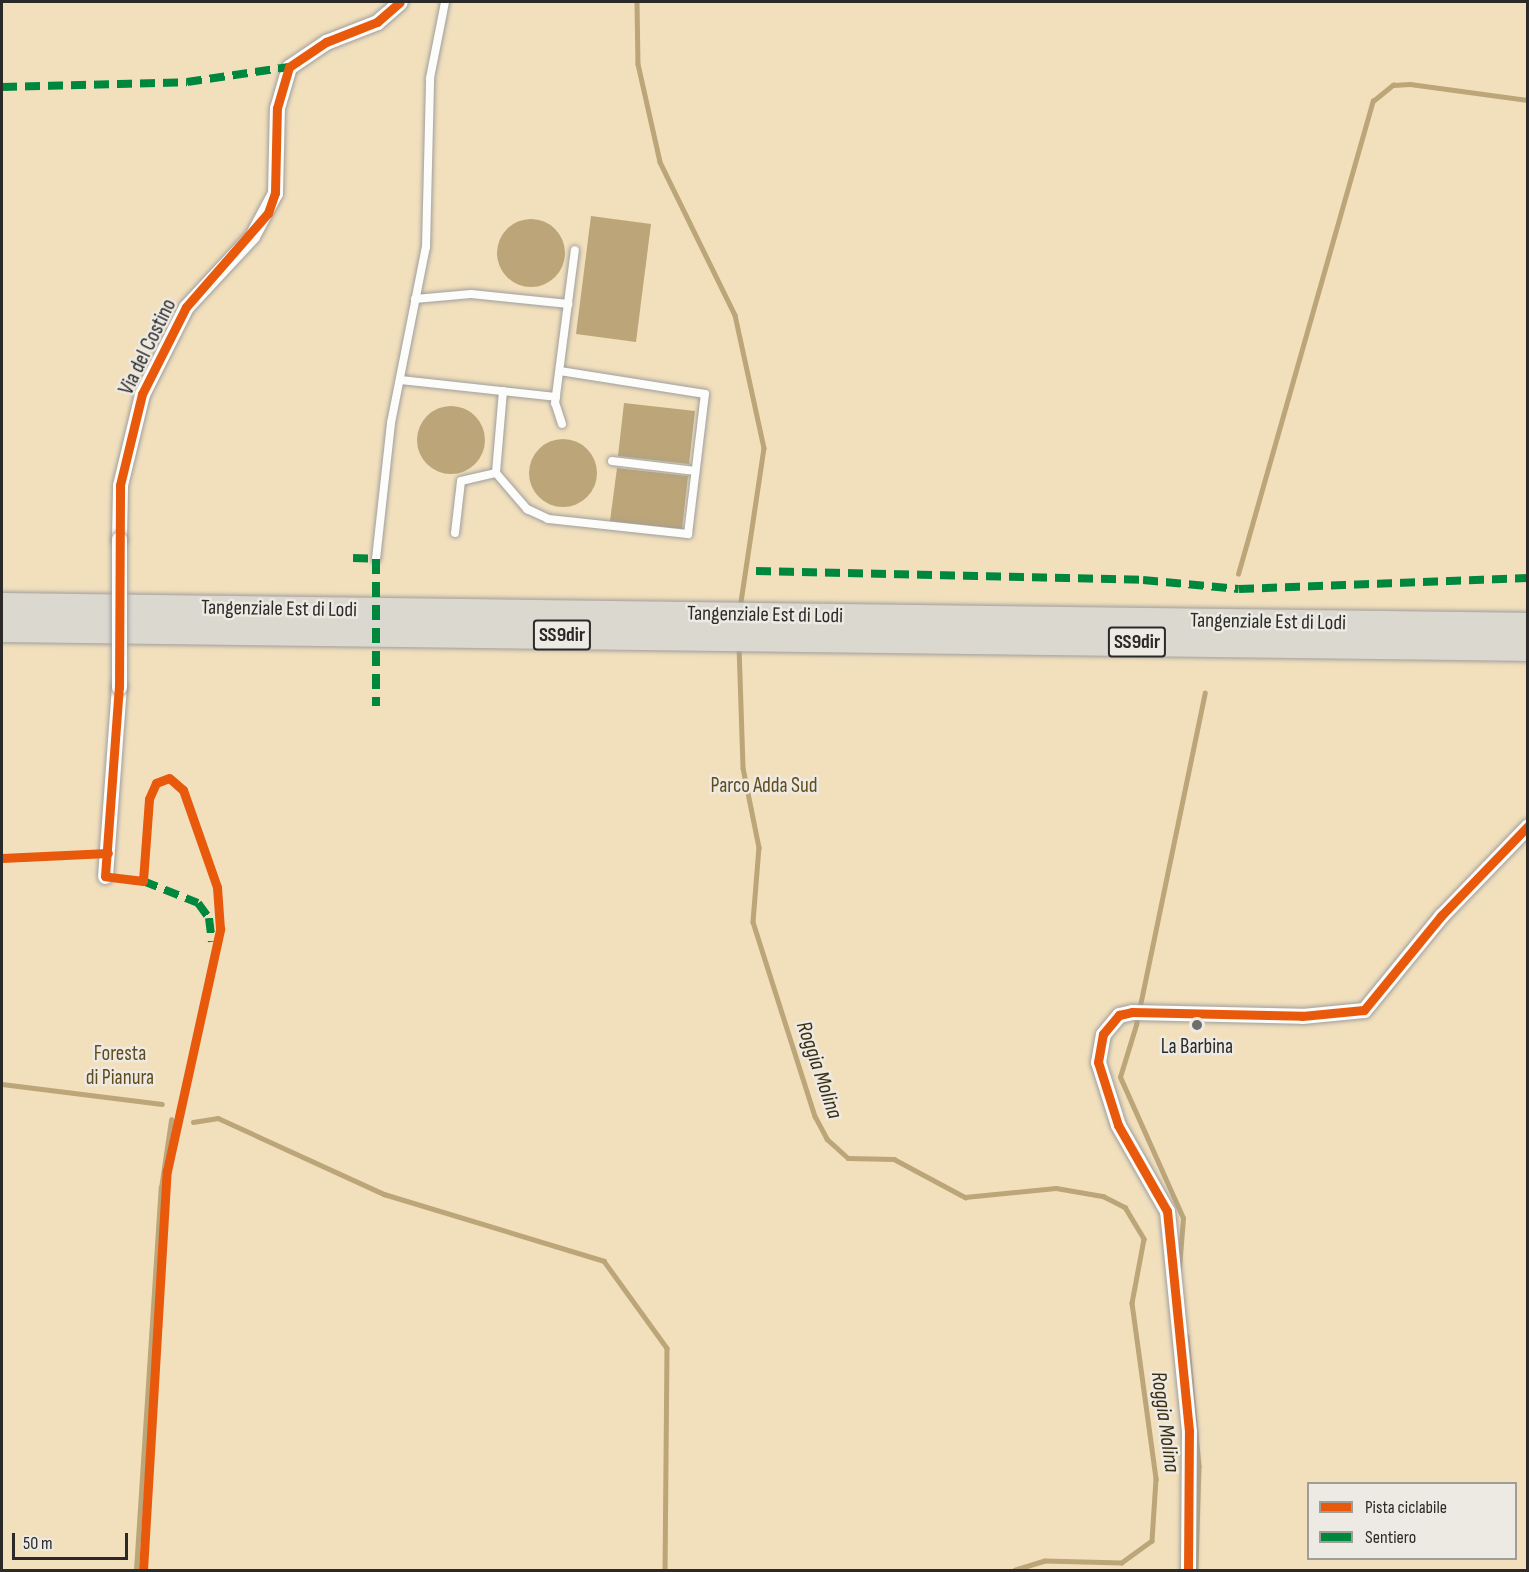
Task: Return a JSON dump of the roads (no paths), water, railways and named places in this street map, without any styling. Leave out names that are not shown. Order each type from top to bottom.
[{"type":"highway","name":"Tangenziale Est di Lodi","points":[[2,606],[380,621],[741,626],[1527,626]]},
{"type":"highway","name":"Tangenziale Est di Lodi","points":[[2,628],[380,621]]},
{"type":"highway","name":"Tangenziale Est di Lodi","points":[[741,626],[1527,648]]},
{"type":"street","name":"Via del Costino","points":[[105,876],[119,687],[120,485],[142,394],[186,307],[252,236],[276,193],[277,108],[290,67],[326,42],[377,22],[400,2]]},
{"type":"street","points":[[1188,1570],[1189,1431],[1167,1211],[1118,1125],[1098,1062],[1109,1024],[1138,1012],[1302,1016],[1364,1010],[1470,883],[1527,826]]},
{"type":"lane","points":[[376,559],[382,478],[426,247],[430,78],[445,2]]},
{"type":"lane","points":[[562,423],[556,397],[575,250]]},
{"type":"lane","points":[[415,299],[471,294],[568,304]]},
{"type":"lane","points":[[503,391],[496,473],[526,509],[548,519],[688,534],[705,394],[560,371]]},
{"type":"lane","points":[[400,380],[556,397]]},
{"type":"lane","points":[[612,461],[695,471]]},
{"type":"lane","points":[[455,533],[461,481],[496,473]]},
{"type":"waterway","points":[[637,2],[638,64],[660,162],[735,315],[764,448],[740,608]]},
{"type":"waterway","points":[[1238,574],[1373,101],[1393,85],[1410,84],[1528,100]]},
{"type":"waterway","name":"Roggia Molina","points":[[739,646],[743,768],[759,847],[753,922],[815,1116],[827,1139],[848,1158],[894,1159],[965,1197],[1056,1188],[1103,1196],[1125,1207],[1144,1239],[1132,1303],[1156,1479],[1152,1541],[1122,1563],[1045,1561],[1015,1570]]},
{"type":"waterway","points":[[1179,1268],[1183,1218],[1120,1077],[1136,1025],[1205,693]]},
{"type":"waterway","points":[[2,1084],[162,1104]]},
{"type":"waterway","points":[[193,1122],[218,1118],[384,1194],[604,1261],[667,1348],[665,1570]]},
{"type":"waterway","points":[[136,1570],[161,1188],[171,1120]]},
{"type":"waterway","points":[[1187,1336],[1199,1466],[1196,1570]]},
{"type":"place","name":"La Barbina","points":[[1197,1025]]},
{"type":"park label","name":"Parco Adda Sud","points":[[764,786]]},
{"type":"park label","name":"Foresta di Pianura","points":[[120,1066]]}]
